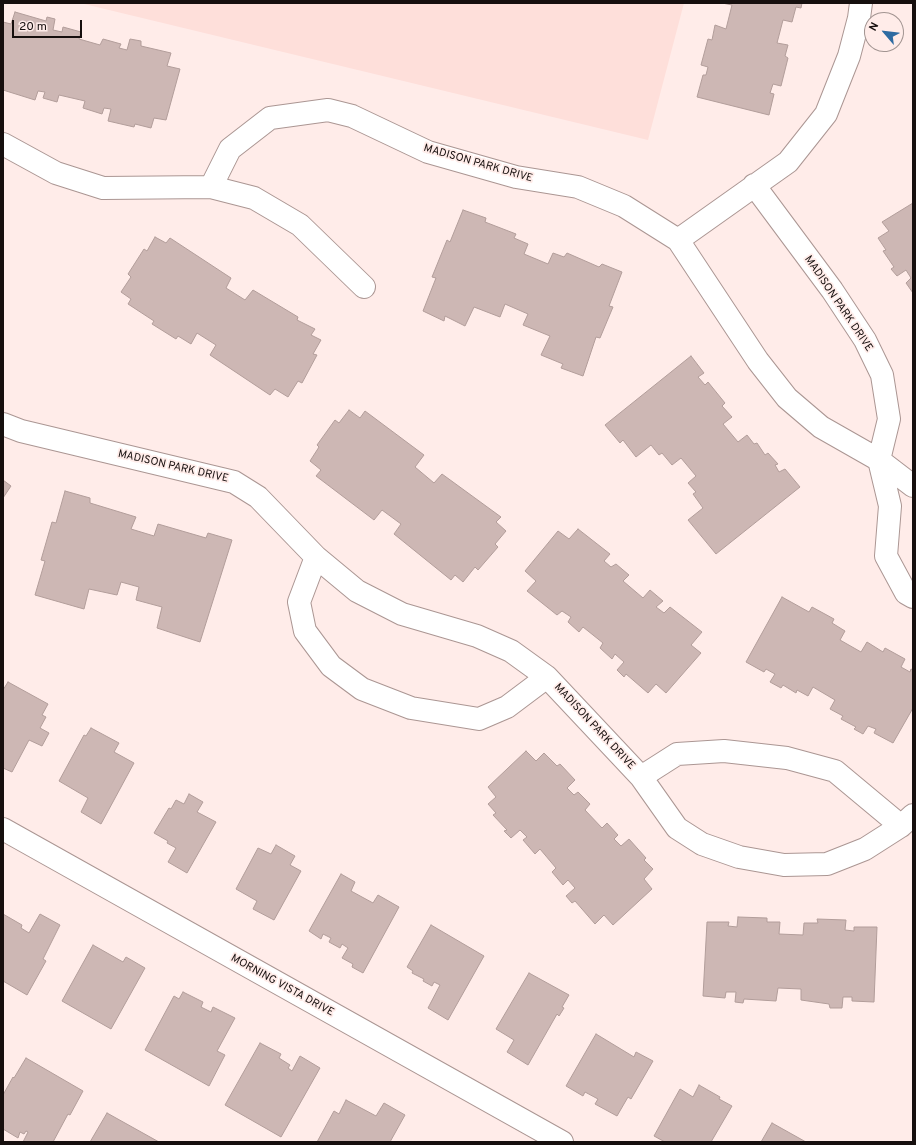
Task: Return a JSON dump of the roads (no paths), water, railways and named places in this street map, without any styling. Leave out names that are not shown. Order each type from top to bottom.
[{"type":"street","points":[[678,240],[788,162],[826,114],[848,56],[859,18],[861,3]]},
{"type":"street","name":"MADISON PARK DRIVE","points":[[211,188],[230,149],[270,118],[328,110],[352,116],[428,152],[516,177],[578,187],[624,206],[678,240],[758,361],[787,398],[821,427],[879,460],[913,486]]},
{"type":"street","points":[[3,144],[56,173],[103,188],[211,188],[254,198],[300,225],[364,287]]},
{"type":"street","name":"MADISON PARK DRIVE","points":[[754,185],[832,290],[865,340],[882,375],[889,419],[879,460],[890,506],[886,556],[906,593],[913,597]]},
{"type":"street","name":"MADISON PARK DRIVE","points":[[3,424],[21,431],[234,482],[258,497],[316,557],[357,591],[402,614],[477,636],[511,651],[548,677],[641,777],[677,828],[702,844],[739,857],[784,865],[828,864],[865,849],[907,821],[835,771],[787,758],[724,751],[677,754],[641,777]]},
{"type":"street","name":"MADISON PARK DRIVE","points":[[316,557],[299,602],[305,631],[331,666],[362,689],[411,708],[479,719],[507,707],[548,677]]},
{"type":"street","name":"MORNING VISTA DRIVE","points":[[3,829],[562,1142]]}]
